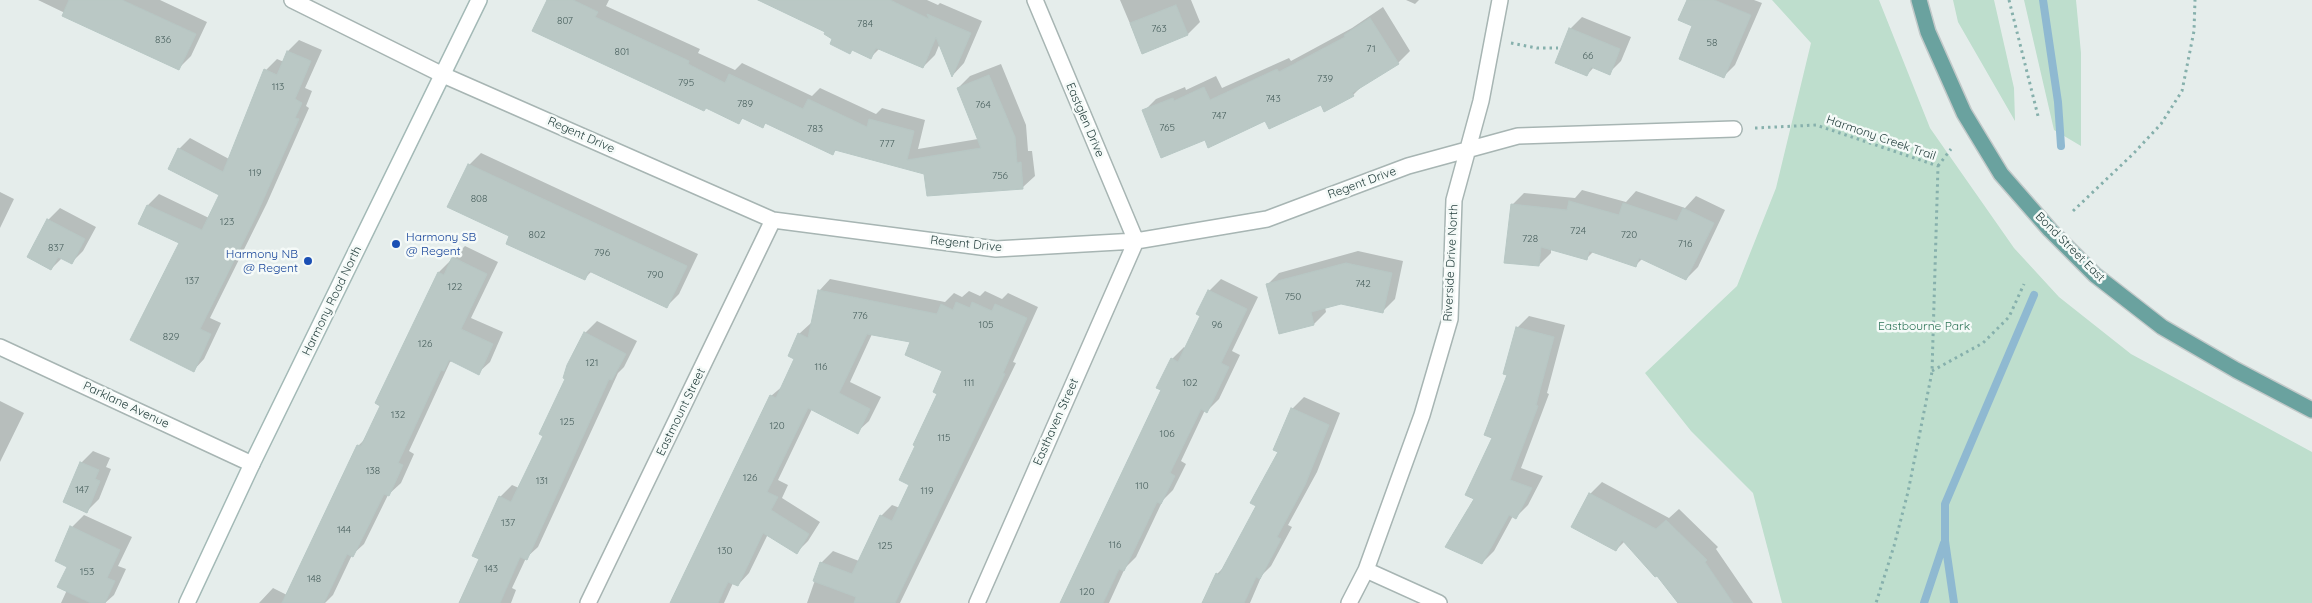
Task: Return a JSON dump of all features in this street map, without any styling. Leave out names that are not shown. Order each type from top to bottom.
[{"type":"main road","name":"Bond Street East","points":[[1919,0],[1928,32],[1964,113],[2001,174],[2050,230],[2095,274],[2162,327],[2236,370],[2312,410]]},
{"type":"street","name":"Regent Drive","points":[[292,0],[443,74],[773,220],[996,249],[1136,241],[1267,219],[1408,166],[1518,136],[1734,129]]},
{"type":"street","name":"Harmony Road North","points":[[187,603],[252,464],[479,0]]},
{"type":"street","name":"Eastglen Drive","points":[[1035,0],[1136,241]]},
{"type":"street","name":"Riverside Drive North","points":[[1349,603],[1366,570],[1422,415],[1450,319],[1454,200],[1481,101],[1500,0]]},
{"type":"street","name":"Eastmount Street","points":[[588,603],[773,220]]},
{"type":"street","name":"Easthaven Street","points":[[977,603],[1136,241]]},
{"type":"street","name":"Parklane Avenue","points":[[0,346],[252,464]]},
{"type":"street","points":[[1366,570],[1439,603]]},
{"type":"path","points":[[2009,0],[2038,116]]},
{"type":"path","points":[[2073,211],[2133,154],[2161,124],[2182,91],[2194,31],[2195,0]]},
{"type":"path","points":[[1492,40],[1537,48],[1558,48]]},
{"type":"path","name":"Harmony Creek Trail","points":[[1734,129],[1816,125],[1938,166],[1932,372],[1908,492],[1894,546],[1876,603]]},
{"type":"path","points":[[1938,166],[1951,149]]},
{"type":"path","points":[[1932,372],[1983,343],[2009,317],[2024,284]]},
{"type":"green space","name":"Eastbourne Park","points":[[1772,0],[1879,0],[1930,128],[2014,248],[2059,297],[2131,354],[2312,452],[2312,603],[1782,603],[1753,493],[1691,431],[1645,373],[1737,286],[1776,188],[1811,43]]},
{"type":"green space","points":[[1953,0],[1994,0],[2014,88],[2015,121],[1958,22]]},
{"type":"green space","points":[[2024,0],[2076,0],[2081,53],[2081,146],[2054,130]]},
{"type":"building","points":[[69,0],[122,0],[196,34],[179,70],[62,16]]},
{"type":"building","points":[[547,0],[573,0],[598,12],[595,17],[689,61],[688,64],[725,83],[729,74],[803,109],[808,99],[867,127],[869,119],[914,131],[907,160],[981,148],[957,88],[989,75],[1015,137],[1017,163],[1021,162],[1023,189],[927,196],[924,174],[835,150],[833,155],[765,123],[763,128],[742,118],[739,124],[706,108],[704,111],[532,31]]},
{"type":"building","points":[[758,0],[890,0],[929,19],[927,14],[971,33],[952,77],[936,37],[923,68],[876,48],[871,59],[852,50],[850,54],[830,44],[832,39],[824,34],[825,32]]},
{"type":"building","points":[[1687,0],[1714,0],[1751,15],[1724,78],[1679,59],[1692,26],[1678,20]]},
{"type":"building","points":[[1176,5],[1188,35],[1142,54],[1130,23]]},
{"type":"building","points":[[1370,18],[1399,64],[1352,93],[1354,96],[1324,112],[1321,105],[1269,129],[1265,121],[1208,148],[1205,140],[1161,158],[1142,110],[1173,98],[1174,101],[1204,87],[1210,100],[1277,69],[1279,72],[1345,37],[1344,35]]},
{"type":"building","points":[[1569,28],[1620,49],[1610,75],[1591,67],[1587,76],[1555,63]]},
{"type":"building","points":[[287,51],[311,61],[295,99],[302,103],[295,118],[299,119],[256,216],[200,329],[211,334],[194,372],[130,340],[179,243],[138,224],[147,205],[202,230],[219,195],[168,169],[178,148],[223,172],[264,69],[277,75]]},
{"type":"building","points":[[468,164],[687,266],[667,308],[589,271],[585,280],[506,244],[509,236],[447,207]]},
{"type":"building","points":[[1569,201],[1619,215],[1623,203],[1677,221],[1683,208],[1714,223],[1686,280],[1639,258],[1636,267],[1589,251],[1587,260],[1541,247],[1539,266],[1504,263],[1511,204],[1567,210]]},
{"type":"building","points":[[47,219],[85,239],[72,264],[58,257],[51,270],[27,257]]},
{"type":"building","points":[[452,257],[487,274],[461,329],[493,344],[479,375],[449,360],[444,371],[441,370],[398,463],[403,465],[389,496],[384,494],[353,557],[347,554],[324,603],[282,603],[357,445],[361,446],[380,406],[375,403],[438,272],[444,275]]},
{"type":"building","points":[[1346,263],[1392,273],[1383,313],[1341,304],[1311,312],[1314,325],[1279,334],[1266,284]]},
{"type":"building","points":[[818,290],[937,314],[941,304],[953,310],[956,302],[970,308],[972,302],[992,311],[995,304],[1027,318],[1003,373],[1005,374],[895,603],[854,603],[856,597],[813,581],[820,562],[852,574],[880,515],[892,521],[909,485],[899,480],[937,394],[933,392],[942,371],[905,355],[910,342],[867,334],[839,393],[870,409],[858,434],[808,408],[767,492],[778,497],[771,510],[809,534],[797,554],[763,533],[738,586],[728,582],[718,603],[670,603],[770,395],[776,398],[794,359],[788,356],[798,333],[808,338]]},
{"type":"building","points":[[1208,290],[1247,309],[1221,363],[1229,367],[1207,413],[1201,409],[1170,473],[1175,476],[1161,504],[1157,502],[1124,571],[1119,569],[1103,603],[1060,603],[1161,390],[1156,388],[1171,358],[1178,362],[1200,316],[1196,314]]},
{"type":"building","points":[[1516,327],[1554,337],[1536,405],[1538,406],[1510,480],[1532,488],[1516,519],[1509,515],[1482,564],[1445,547],[1474,499],[1465,495],[1492,438],[1484,435],[1507,375],[1503,374]]},
{"type":"building","points":[[584,332],[626,354],[612,380],[609,379],[527,560],[520,557],[500,603],[459,603],[479,559],[472,556],[499,496],[511,502],[543,436],[539,434],[565,379],[563,378],[567,365]]},
{"type":"building","points":[[1291,408],[1329,425],[1305,485],[1277,537],[1281,539],[1260,579],[1256,577],[1244,603],[1202,603],[1216,573],[1219,575],[1256,506],[1250,503],[1278,452],[1273,450]]},
{"type":"building","points":[[80,462],[99,470],[95,479],[100,481],[87,513],[63,502]]},
{"type":"building","points":[[1589,493],[1656,529],[1666,520],[1707,560],[1705,562],[1733,603],[1678,603],[1657,576],[1655,577],[1622,540],[1616,551],[1571,527]]},
{"type":"building","points":[[70,526],[120,550],[107,578],[115,581],[105,603],[91,603],[57,587],[67,567],[55,561]]},
{"type":"waterway","points":[[2043,0],[2058,102],[2061,146]]},
{"type":"waterway","points":[[1954,603],[1945,541],[1945,504],[2034,295]]},
{"type":"waterway","points":[[1924,603],[1944,543]]},
{"type":"place","name":"Harmony SB @ Regent","points":[[396,244]]},
{"type":"place","name":"Harmony NB @ Regent","points":[[308,261]]}]
